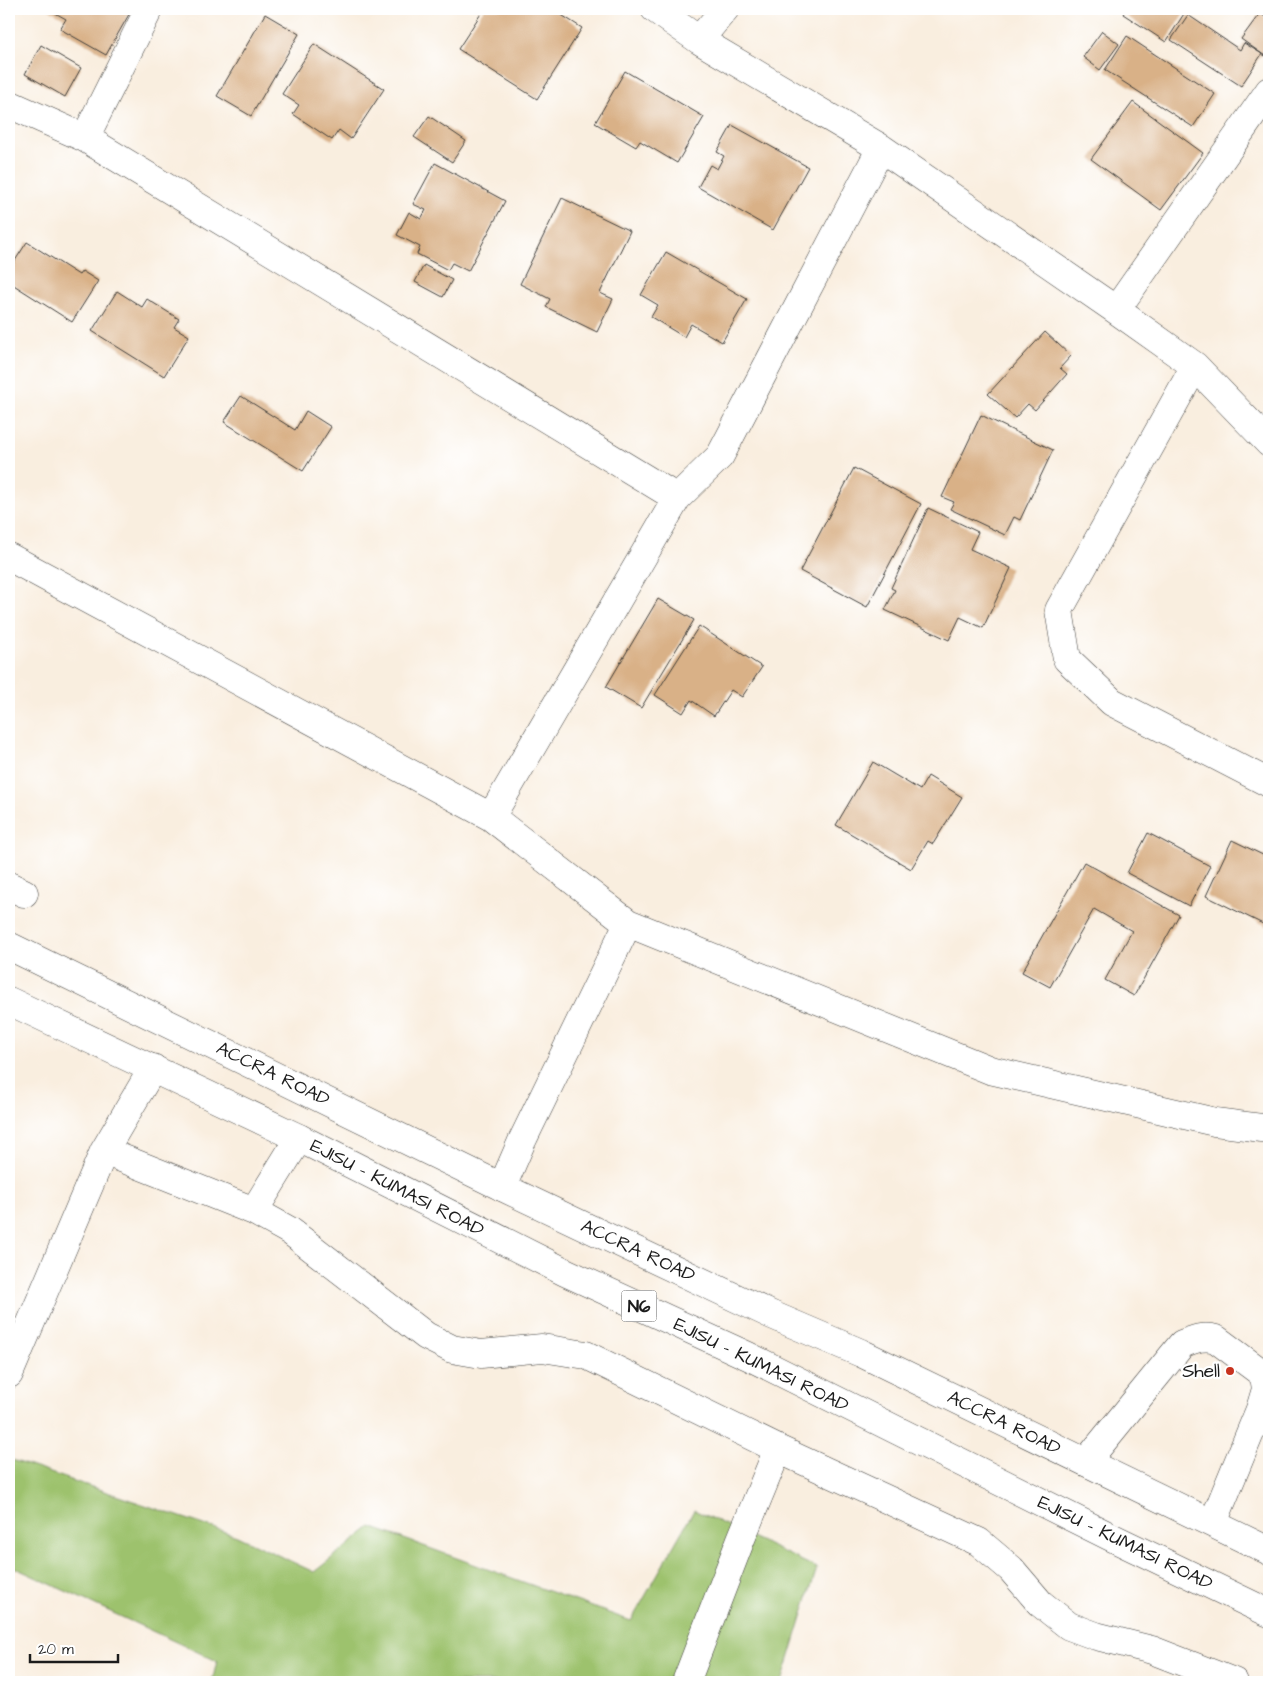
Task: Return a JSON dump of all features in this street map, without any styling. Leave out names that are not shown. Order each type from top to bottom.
[{"type":"main road","points":[[85,138],[149,9]]},
{"type":"main road","points":[[655,9],[699,40],[881,148],[1116,310],[1195,366],[1269,443]]},
{"type":"main road","points":[[699,40],[725,9]]},
{"type":"main road","points":[[1116,310],[1269,91]]},
{"type":"main road","points":[[9,104],[85,138],[677,498]]},
{"type":"main road","points":[[491,817],[677,498],[720,456],[881,148]]},
{"type":"main road","points":[[1195,366],[1058,610],[1066,659],[1112,702],[1269,783]]},
{"type":"main road","points":[[9,557],[491,817],[628,923],[990,1070],[1215,1122],[1269,1129]]},
{"type":"main road","points":[[502,1187],[522,1141],[628,923]]},
{"type":"main road","name":"ACCRA ROAD","points":[[9,946],[166,1021],[502,1187],[772,1315],[861,1353],[1269,1550]]},
{"type":"main road","name":"EJISU - KUMASI ROAD","points":[[9,1001],[299,1138],[565,1272],[748,1356],[1109,1536],[1269,1613]]},
{"type":"main road","points":[[9,1374],[104,1151],[153,1068]]},
{"type":"main road","points":[[254,1211],[299,1138]]},
{"type":"main road","points":[[104,1151],[254,1211],[290,1231],[426,1336],[452,1349],[480,1354],[542,1348],[586,1354],[778,1449],[979,1542],[1010,1569],[1040,1603],[1069,1626],[1096,1636],[1152,1650],[1234,1682]]},
{"type":"main road","points":[[1086,1462],[1182,1344],[1195,1338],[1208,1337],[1216,1339],[1259,1371],[1264,1376],[1266,1389],[1260,1409],[1213,1523]]},
{"type":"main road","points":[[686,1682],[778,1449]]},
{"type":"green space","points":[[9,1459],[237,1536],[314,1572],[371,1527],[631,1621],[694,1510],[817,1568],[782,1682],[212,1682],[217,1661],[9,1565]]},
{"type":"building","points":[[48,9],[132,9],[106,55],[60,29],[66,19]]},
{"type":"building","points":[[484,9],[552,9],[582,28],[537,99],[458,49]]},
{"type":"building","points":[[1126,9],[1187,9],[1166,42],[1123,14]]},
{"type":"building","points":[[1260,13],[1269,20],[1269,49],[1265,56],[1241,39]]},
{"type":"building","points":[[265,14],[299,34],[251,116],[217,96]]},
{"type":"building","points":[[1188,15],[1240,50],[1244,43],[1262,54],[1241,86],[1171,40]]},
{"type":"building","points":[[1102,31],[1119,44],[1100,70],[1083,57]]},
{"type":"building","points":[[1127,36],[1215,94],[1193,127],[1105,70]]},
{"type":"building","points":[[314,44],[384,89],[351,139],[339,130],[332,140],[293,114],[299,105],[282,94]]},
{"type":"building","points":[[41,45],[81,68],[65,97],[25,74]]},
{"type":"building","points":[[625,71],[704,117],[677,163],[640,141],[636,147],[595,123]]},
{"type":"building","points":[[1133,102],[1203,153],[1161,210],[1091,159]]},
{"type":"building","points":[[429,116],[466,141],[452,162],[414,137]]},
{"type":"building","points":[[732,125],[808,167],[773,230],[698,187],[710,165],[717,169],[724,156],[717,152]]},
{"type":"building","points":[[435,163],[505,201],[468,271],[452,263],[448,270],[417,254],[420,247],[397,235],[409,212],[421,219],[426,210],[413,204]]},
{"type":"building","points":[[562,198],[630,231],[600,293],[613,299],[597,332],[546,307],[550,299],[520,284]]},
{"type":"building","points":[[27,242],[79,275],[82,271],[98,281],[72,322],[9,282],[9,270]]},
{"type":"building","points":[[666,252],[747,299],[722,342],[691,324],[684,337],[651,317],[658,305],[641,295]]},
{"type":"building","points":[[424,265],[452,280],[443,297],[415,282]]},
{"type":"building","points":[[117,291],[142,307],[147,299],[179,319],[174,327],[189,336],[164,376],[92,331]]},
{"type":"building","points":[[1045,332],[1071,356],[1060,368],[1067,374],[1035,410],[1028,404],[1015,418],[988,394]]},
{"type":"building","points":[[241,396],[295,430],[306,411],[331,427],[303,471],[224,422]]},
{"type":"building","points":[[981,415],[1053,450],[1020,520],[1014,517],[1005,535],[950,509],[954,502],[942,497]]},
{"type":"building","points":[[854,468],[921,504],[867,607],[800,571]]},
{"type":"building","points":[[928,508],[978,532],[970,549],[1011,568],[983,628],[960,617],[949,640],[885,610],[895,590],[891,588]]},
{"type":"building","points":[[658,599],[694,620],[641,708],[606,687]]},
{"type":"building","points":[[699,626],[762,667],[742,697],[731,690],[714,716],[691,700],[683,713],[655,695]]},
{"type":"building","points":[[873,762],[920,790],[928,776],[962,797],[933,844],[928,841],[911,869],[836,825]]},
{"type":"building","points":[[1148,833],[1210,866],[1189,906],[1127,873]]},
{"type":"building","points":[[1232,840],[1269,858],[1269,927],[1206,896]]},
{"type":"building","points":[[1084,862],[1179,915],[1134,996],[1105,980],[1132,931],[1094,909],[1050,987],[1022,972]]},
{"type":"place","name":"Shell","points":[[1230,1371]]}]
